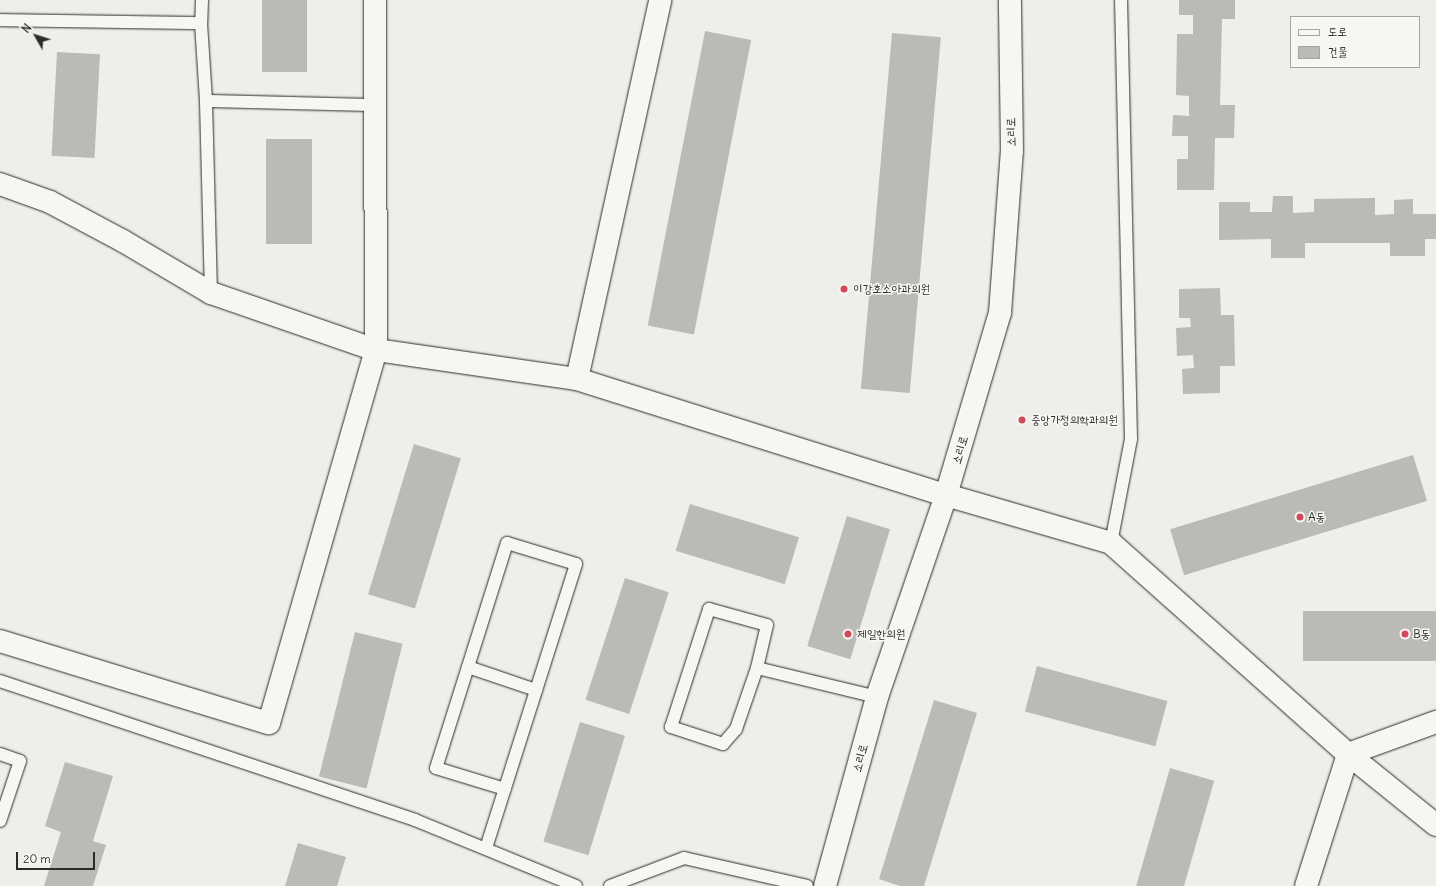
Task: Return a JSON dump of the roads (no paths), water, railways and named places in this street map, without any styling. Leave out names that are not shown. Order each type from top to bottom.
[{"type":"street","points":[[0,641],[269,723],[376,350],[374,105],[375,0]]},
{"type":"street","points":[[577,379],[660,0]]},
{"type":"street","name":"소리로","points":[[825,886],[877,697],[946,495],[1000,313],[1012,151],[1010,0]]},
{"type":"street","points":[[0,184],[50,202],[123,241],[211,293],[376,350],[577,379],[946,495],[1111,543],[1348,754],[1436,825]]},
{"type":"street","points":[[1348,754],[1436,722]]},
{"type":"street","points":[[1306,886],[1348,754]]},
{"type":"lane","points":[[202,0],[200,23],[206,101],[211,293]]},
{"type":"lane","points":[[1111,543],[1131,439],[1121,0]]},
{"type":"lane","points":[[0,20],[200,23]]},
{"type":"lane","points":[[206,101],[374,105]]},
{"type":"lane","points":[[486,848],[576,564],[507,542],[436,768],[504,789]]},
{"type":"lane","points":[[709,609],[767,625],[757,668],[736,729],[723,744],[671,726],[709,609]]},
{"type":"lane","points":[[468,667],[536,690]]},
{"type":"lane","points":[[757,668],[877,697]]},
{"type":"lane","points":[[0,681],[415,820],[576,886]]},
{"type":"lane","points":[[0,754],[20,761],[0,821]]},
{"type":"lane","points":[[610,886],[684,858],[806,886]]},
{"type":"place","name":"이강호소아과의원","points":[[844,289]]},
{"type":"place","name":"중앙가정의학과의원","points":[[1022,420]]},
{"type":"place","name":"A동","points":[[1300,517]]},
{"type":"place","name":"제일한의원","points":[[848,634]]},
{"type":"place","name":"B동","points":[[1405,634]]}]
